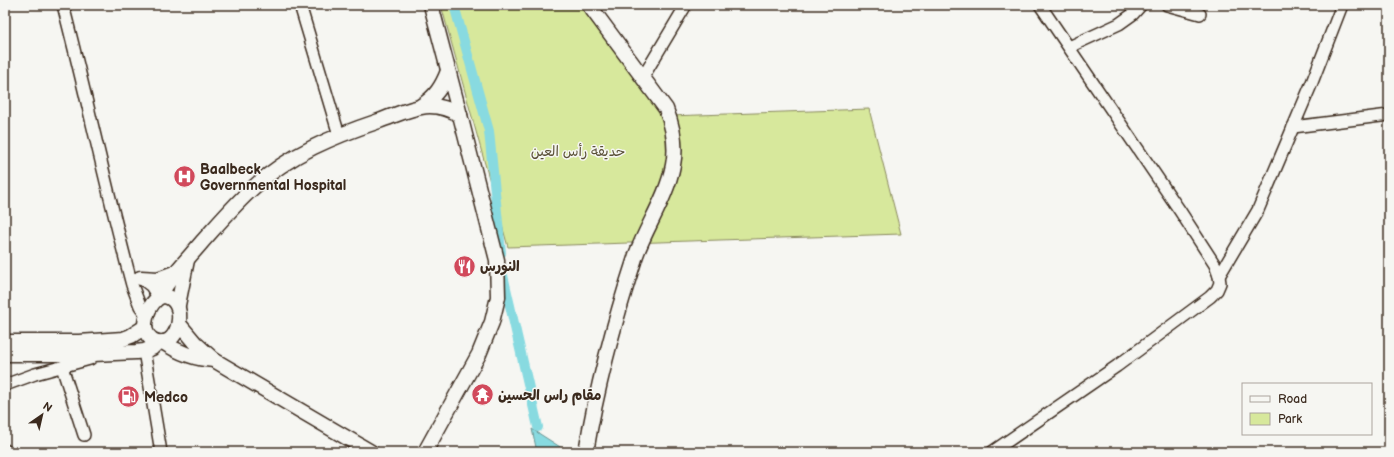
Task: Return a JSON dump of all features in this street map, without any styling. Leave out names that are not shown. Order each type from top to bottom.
[{"type":"street","points":[[63,5],[135,276],[135,296],[146,322]]},
{"type":"street","points":[[300,5],[339,135]]},
{"type":"street","points":[[425,452],[479,354],[492,322],[498,297],[497,260],[431,5]]},
{"type":"street","points":[[586,452],[599,383],[635,261],[659,206],[673,166],[674,153],[674,139],[666,109],[589,5]]},
{"type":"street","points":[[643,77],[686,5]]},
{"type":"street","points":[[992,452],[1117,366],[1210,297],[1217,290],[1220,283],[1220,276],[1215,265],[1040,5]]},
{"type":"street","points":[[1069,47],[1119,24],[1133,14],[1141,5]]},
{"type":"street","points":[[1167,5],[1200,14]]},
{"type":"street","points":[[1220,276],[1258,210],[1342,5]]},
{"type":"street","points":[[214,360],[187,356],[149,337],[146,332],[146,322],[153,302],[159,297],[174,273],[237,203],[274,170],[294,156],[316,145],[339,135],[421,106],[430,100],[438,91],[444,82],[448,71]]},
{"type":"street","points":[[421,106],[442,106],[460,114]]},
{"type":"street","points":[[1293,127],[1389,115]]},
{"type":"street","points":[[5,342],[144,351],[152,348],[161,342],[172,338],[176,334],[179,324],[178,305],[187,260]]},
{"type":"street","points":[[135,276],[158,279],[174,273]]},
{"type":"street","points":[[135,276],[151,286],[159,297]]},
{"type":"street","points":[[159,297],[167,296],[172,298],[178,305]]},
{"type":"street","points":[[5,354],[93,347],[131,336],[146,322]]},
{"type":"street","points":[[179,324],[195,344],[214,360],[371,452]]},
{"type":"street","points":[[5,385],[35,374],[90,359],[92,358],[93,347]]},
{"type":"street","points":[[144,351],[161,452]]},
{"type":"street","points":[[62,367],[84,435]]},
{"type":"green space","name":"حديقة رأس العين","points":[[441,5],[581,5],[591,21],[670,116],[869,109],[901,234],[508,247]]},
{"type":"water","points":[[532,429],[568,452],[537,452]]},
{"type":"waterway","points":[[454,5],[489,131],[501,253]]},
{"type":"waterway","points":[[502,271],[538,427]]},
{"type":"place","name":"Baalbeck Governmental Hospital","points":[[184,177]]},
{"type":"place","name":"النورس","points":[[465,266]]},
{"type":"place","name":"مقام راس الحسين","points":[[482,395]]},
{"type":"place","name":"Medco","points":[[129,397]]}]
